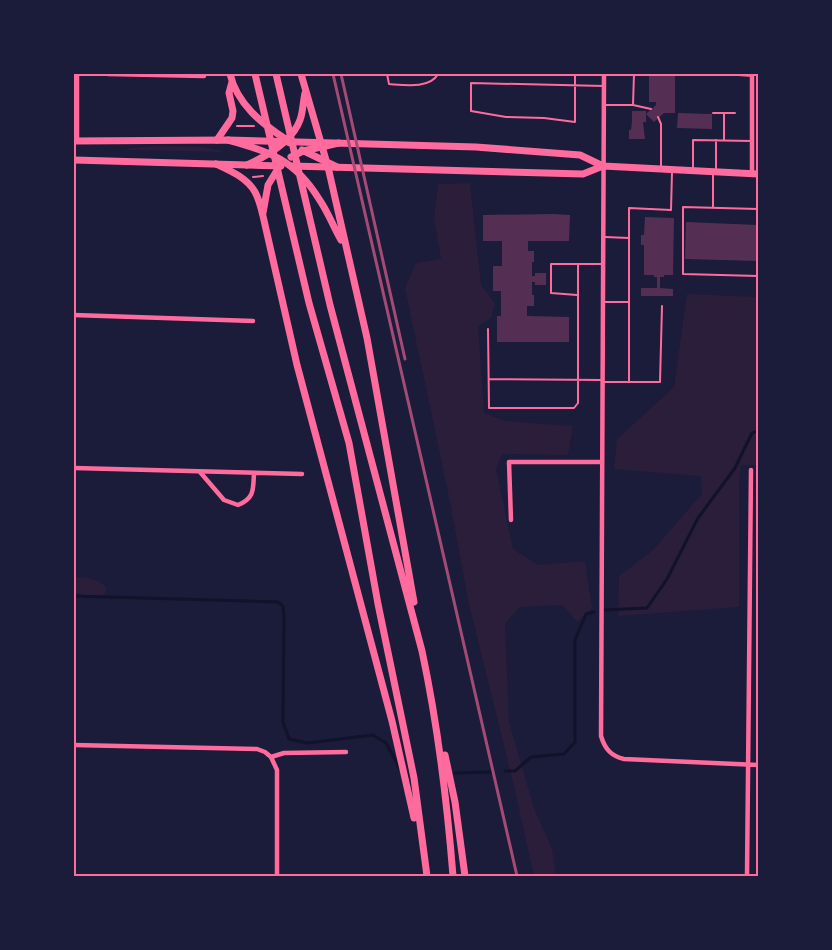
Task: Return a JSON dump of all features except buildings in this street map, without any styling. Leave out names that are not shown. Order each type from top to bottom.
[{"type":"main road","points":[[230,74],[239,95],[258,120],[287,141],[327,165]]},
{"type":"main road","points":[[255,74],[309,303],[349,443],[378,604],[414,778],[427,876]]},
{"type":"main road","points":[[276,74],[330,305],[422,651]]},
{"type":"main road","points":[[301,74],[327,165],[367,338],[422,651],[455,802],[465,876]]},
{"type":"main road","points":[[217,140],[232,118],[229,93],[232,82]]},
{"type":"main road","points":[[247,165],[287,141],[299,122],[305,90]]},
{"type":"main road","points":[[75,140],[287,141],[321,144],[476,147],[580,155],[603,166],[755,174]]},
{"type":"main road","points":[[228,140],[269,153],[304,179],[319,198],[345,247]]},
{"type":"main road","points":[[263,216],[268,185],[276,170],[303,151],[321,144]]},
{"type":"main road","points":[[74,160],[247,165],[327,165],[337,167],[583,174],[603,166]]},
{"type":"main road","points":[[216,164],[246,181],[256,193],[263,216],[297,365],[392,721],[424,857]]},
{"type":"main road","points":[[434,706],[445,789],[453,876]]},
{"type":"street","points":[[75,140],[77,74]]},
{"type":"street","points":[[108,74],[204,76]]},
{"type":"street","points":[[604,74],[601,736],[604,745],[616,757],[634,760],[758,765]]},
{"type":"street","points":[[752,75],[752,141],[755,174]]},
{"type":"street","points":[[74,315],[253,321]]},
{"type":"street","points":[[511,520],[509,462],[602,462]]},
{"type":"street","points":[[74,468],[302,474]]},
{"type":"street","points":[[747,876],[751,470]]},
{"type":"street","points":[[200,472],[224,500],[238,505],[247,501],[252,494],[254,473]]},
{"type":"street","points":[[74,745],[257,749],[271,757],[277,770],[276,876]]},
{"type":"street","points":[[271,757],[284,753],[346,752]]},
{"type":"lane","points":[[387,74],[389,84],[411,86],[432,82],[438,74]]},
{"type":"lane","points":[[575,74],[575,86],[574,122],[471,111],[471,84],[575,86],[604,86]]},
{"type":"lane","points":[[634,74],[634,105]]},
{"type":"lane","points":[[685,74],[694,74]]},
{"type":"lane","points":[[706,74],[752,75]]},
{"type":"lane","points":[[603,105],[634,105],[651,109]]},
{"type":"lane","points":[[713,113],[735,113]]},
{"type":"lane","points":[[724,113],[724,140]]},
{"type":"lane","points":[[752,116],[758,116]]},
{"type":"lane","points":[[658,118],[661,124],[661,169]]},
{"type":"lane","points":[[692,170],[693,140],[752,141]]},
{"type":"lane","points":[[713,207],[716,140]]},
{"type":"lane","points":[[629,382],[629,208],[671,210],[672,169]]},
{"type":"lane","points":[[758,208],[683,207],[683,274],[758,276]]},
{"type":"lane","points":[[602,237],[629,238]]},
{"type":"lane","points":[[578,295],[551,293],[551,264],[602,264]]},
{"type":"lane","points":[[488,328],[488,408],[574,408],[578,403],[578,264]]},
{"type":"lane","points":[[602,302],[629,302]]},
{"type":"lane","points":[[488,379],[660,382],[662,306]]},
{"type":"path","points":[[236,126],[254,126]]},
{"type":"path","points":[[251,177],[263,176]]},
{"type":"shaded area","points":[[162,146],[204,147],[222,152],[129,150],[129,148]]},
{"type":"shaded area","points":[[470,183],[481,285],[495,303],[491,318],[478,326],[484,413],[505,421],[573,426],[568,455],[502,454],[496,469],[513,549],[538,565],[585,561],[592,608],[577,622],[563,605],[520,607],[505,624],[509,722],[534,808],[552,849],[556,876],[534,876],[469,604],[449,497],[405,288],[416,263],[441,259],[434,219],[438,184]]},
{"type":"shaded area","points":[[687,294],[758,297],[758,465],[741,465],[739,482],[739,607],[618,616],[619,576],[653,550],[702,494],[701,476],[614,469],[617,439],[674,387]]},
{"type":"shaded area","points":[[74,577],[87,578],[99,582],[106,587],[105,594],[98,598],[74,593]]},
{"type":"waterway","points":[[604,610],[647,608],[667,579],[698,518],[735,468],[752,433],[758,431]]},
{"type":"waterway","points":[[74,596],[278,602],[283,606],[284,617],[283,722],[289,739],[307,743],[373,735],[386,743],[400,769]]},
{"type":"waterway","points":[[505,771],[515,771],[531,757],[564,754],[575,742],[575,640],[586,614],[594,612]]},
{"type":"waterway","points":[[455,773],[491,772]]},
{"type":"railway","points":[[333,74],[517,876]]},
{"type":"railway","points":[[341,74],[405,359]]}]
